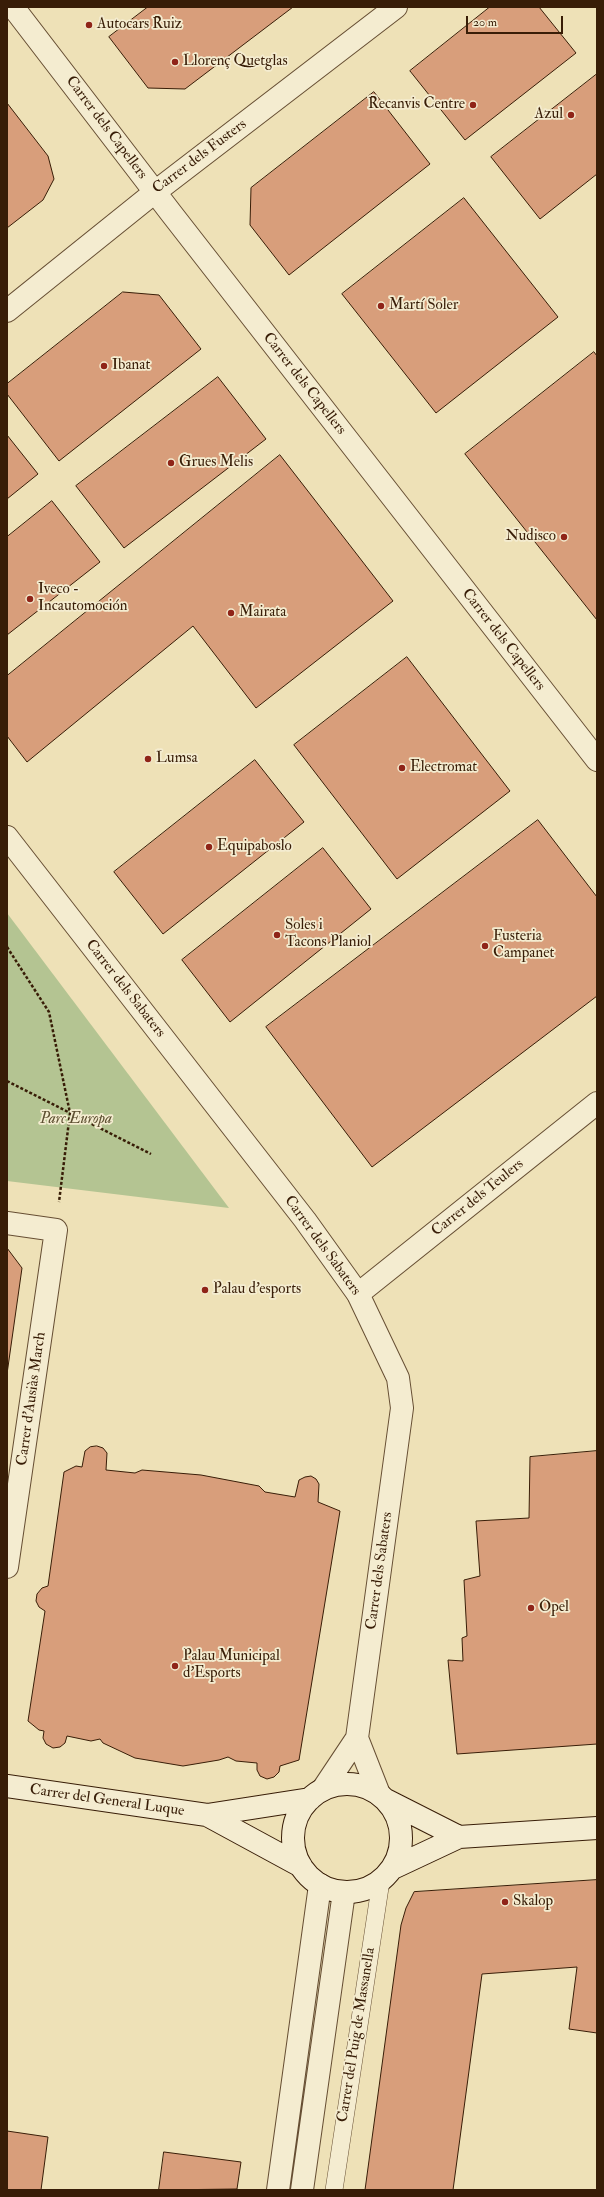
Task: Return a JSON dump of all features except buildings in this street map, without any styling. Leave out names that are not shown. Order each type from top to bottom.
[{"type":"street","name":"Carrer dels Capellers","points":[[13,7],[597,760]]},
{"type":"street","name":"Carrer dels Fusters","points":[[7,311],[155,192],[396,7]]},
{"type":"street","name":"Carrer dels Sabaters","points":[[7,837],[305,1220],[358,1294],[398,1378],[402,1408],[357,1738],[317,1794]]},
{"type":"street","name":"Carrer dels Teulers","points":[[358,1294],[597,1102]]},
{"type":"street","points":[[7,1223],[56,1230]]},
{"type":"street","name":"Carrer d'Ausiàs March","points":[[7,1567],[56,1230]]},
{"type":"street","name":"Carrer dels Sabaters","points":[[357,1738],[382,1797]]},
{"type":"street","points":[[459,1837],[382,1797],[366,1787],[351,1784],[337,1785],[317,1794],[301,1810],[295,1823],[293,1838],[295,1852],[301,1866],[309,1876],[320,1885],[344,1892],[370,1888],[387,1874],[459,1837],[597,1828]]},
{"type":"street","name":"Carrer del General Luque","points":[[7,1786],[207,1815],[317,1794]]},
{"type":"street","points":[[382,1797],[397,1815],[401,1833],[400,1851],[387,1874]]},
{"type":"street","name":"Carrer del General Luque","points":[[207,1815],[301,1866]]},
{"type":"street","points":[[278,2190],[320,1885]]},
{"type":"street","points":[[302,2190],[344,1892]]},
{"type":"lane","name":"Carrer del Puig de Massanella","points":[[334,2190],[387,1874]]},
{"type":"path","points":[[7,947],[49,1012],[70,1113],[56,1230]]},
{"type":"path","points":[[7,1081],[150,1154]]},
{"type":"green space","name":"Parc Europa","points":[[7,913],[229,1208],[7,1181]]},
{"type":"place","name":"Autocars Ruiz","points":[[89,25]]},
{"type":"place","name":"Llorenç Quetglas","points":[[175,62]]},
{"type":"place","name":"Recanvis Centre","points":[[473,105]]},
{"type":"place","name":"Azul","points":[[571,115]]},
{"type":"place","name":"Martí Soler","points":[[381,306]]},
{"type":"place","name":"Ibanat","points":[[104,366]]},
{"type":"place","name":"Grues Melis","points":[[171,463]]},
{"type":"place","name":"Nudisco","points":[[564,537]]},
{"type":"place","name":"Iveco - Incautomoción","points":[[30,599]]},
{"type":"place","name":"Mairata","points":[[231,613]]},
{"type":"place","name":"Lumsa","points":[[148,759]]},
{"type":"place","name":"Electromat","points":[[402,768]]},
{"type":"place","name":"Equipaboslo","points":[[209,847]]},
{"type":"place","name":"Soles i Tacons Planiol","points":[[277,935]]},
{"type":"place","name":"Fusteria Campanet","points":[[485,946]]},
{"type":"place","name":"Palau d'esports","points":[[205,1290]]},
{"type":"place","name":"Opel","points":[[531,1608]]},
{"type":"place","name":"Palau Municipal d'Esports","points":[[175,1666]]},
{"type":"place","name":"Skalop","points":[[505,1902]]}]
